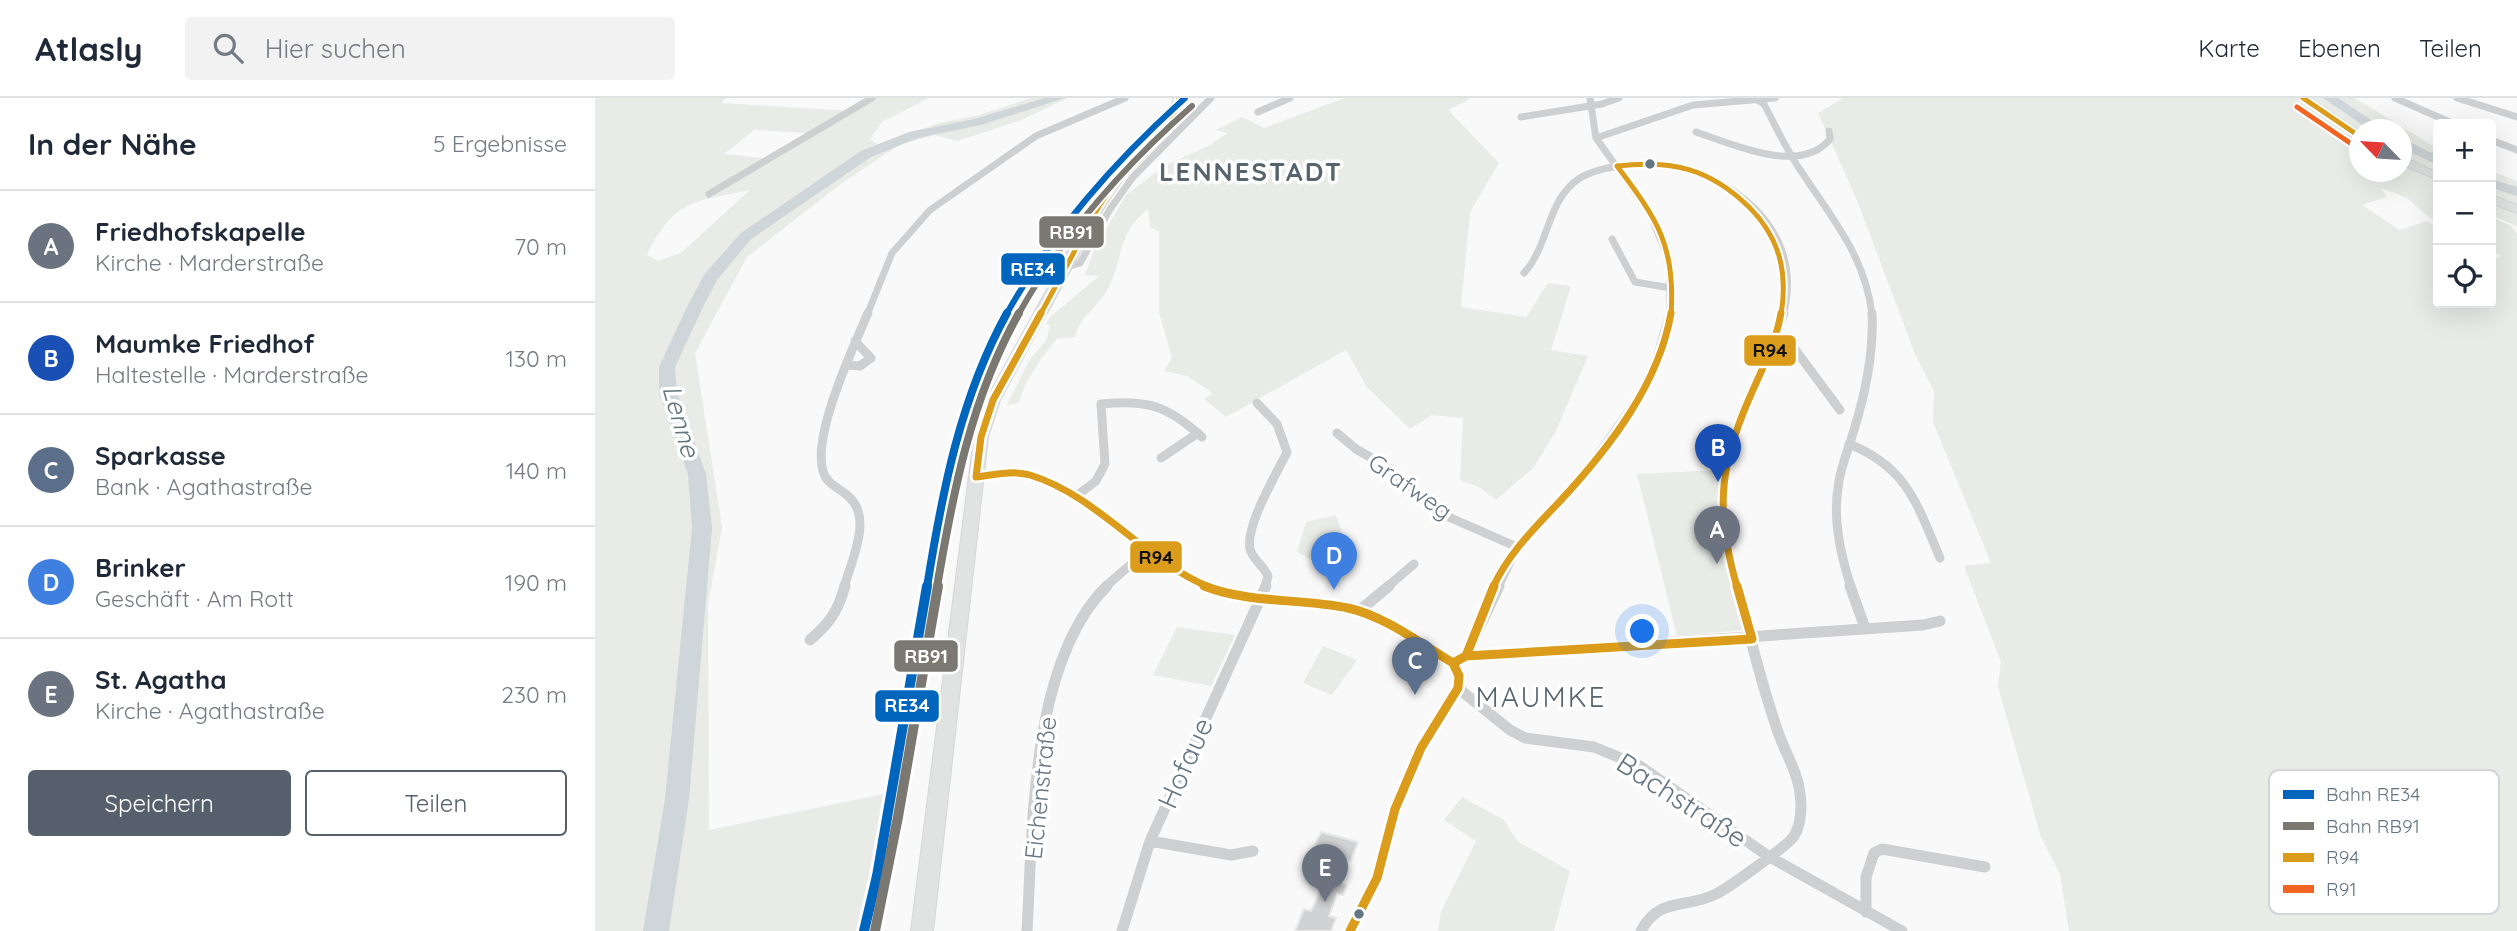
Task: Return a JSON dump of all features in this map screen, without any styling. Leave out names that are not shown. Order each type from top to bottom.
[{"type":"main road","points":[[922,931],[981,437],[993,401],[1107,192],[1133,161],[1169,130],[1175,118],[1179,98]]},
{"type":"main road","points":[[2303,98],[2349,129]]},
{"type":"main road","points":[[2412,164],[2433,174]]},
{"type":"main road","points":[[2496,201],[2517,209]]},
{"type":"street","points":[[709,194],[872,98]]},
{"type":"street","points":[[810,640],[829,623],[838,610],[860,528],[859,510],[851,498],[827,480],[822,470],[823,442],[846,365],[892,253],[930,210],[1036,136],[1125,98]]},
{"type":"street","points":[[1067,267],[1080,263],[1110,209],[1133,177],[1211,98]]},
{"type":"street","points":[[1521,117],[1619,98]]},
{"type":"street","points":[[1597,138],[1693,105],[1775,98]]},
{"type":"street","points":[[2397,98],[2443,119]]},
{"type":"street","points":[[2457,98],[2517,117]]},
{"type":"street","points":[[1258,112],[1286,99]]},
{"type":"street","points":[[1759,101],[1764,104],[1790,156],[1835,218],[1853,250],[1869,295],[1872,355],[1867,390],[1838,482],[1836,532],[1865,628]]},
{"type":"street","points":[[1467,656],[1517,547],[1587,470],[1637,400],[1654,368],[1670,320],[1671,262],[1649,212],[1597,138],[1590,102]]},
{"type":"street","points":[[1696,132],[1767,155],[1790,156],[1821,149],[1830,139],[1829,131]]},
{"type":"street","points":[[2496,142],[2517,150]]},
{"type":"street","points":[[1524,273],[1536,261],[1550,214],[1561,194],[1584,176],[1617,166],[1650,162],[1695,168],[1721,181],[1752,206],[1777,237],[1788,279],[1786,308],[1732,438],[1723,478],[1724,524],[1776,728],[1800,793],[1799,816],[1794,838],[1745,876],[1707,899],[1664,904],[1645,922],[1641,931]]},
{"type":"street","points":[[1612,239],[1620,248],[1625,269],[1635,282],[1671,288]]},
{"type":"street","points":[[1774,339],[1794,348],[1840,410]]},
{"type":"street","points":[[846,365],[860,366],[871,358],[855,341]]},
{"type":"street","points":[[1075,497],[1103,472],[1105,464],[1101,404],[1131,400],[1161,406],[1200,435],[1161,458]]},
{"type":"street","name":"Hofaue","points":[[1122,931],[1150,841],[1269,576],[1251,552],[1250,536],[1287,452],[1285,438],[1277,421],[1257,403]]},
{"type":"street","name":"Grafweg","points":[[1337,433],[1356,449],[1389,468],[1429,504],[1451,518],[1517,547]]},
{"type":"street","points":[[1850,444],[1883,458],[1904,478],[1940,558]]},
{"type":"street","points":[[976,477],[1020,472],[1075,497],[1178,573],[1207,587],[1241,597],[1359,611],[1371,615],[1453,663],[1459,677],[1458,688],[1421,748],[1395,809],[1377,878],[1350,931]]},
{"type":"street","name":"Eichenstraße","points":[[1027,931],[1043,735],[1060,665],[1082,615],[1099,593],[1146,551]]},
{"type":"street","points":[[1359,611],[1414,564]]},
{"type":"street","points":[[1453,663],[1467,656],[1752,639],[1923,625],[1940,621]]},
{"type":"street","name":"Bachstraße","points":[[1458,688],[1510,730],[1525,738],[1594,747],[1640,766],[1768,856],[1902,931]]},
{"type":"street","points":[[1150,841],[1230,855],[1254,851]]},
{"type":"street","points":[[1866,912],[1866,877],[1874,853],[1882,849],[1985,867]]},
{"type":"shaded area","points":[[595,98],[726,98],[721,103],[848,111],[874,98],[929,98],[882,122],[870,139],[879,145],[939,123],[979,115],[1031,98],[1068,98],[1019,121],[957,141],[934,135],[899,145],[842,183],[747,257],[695,353],[722,527],[708,605],[709,830],[884,794],[859,931],[595,931]],"holes":[[[754,130],[806,133],[807,134],[763,158],[724,154]],[[750,190],[681,253],[658,261],[647,255],[667,223],[688,206],[714,197]]]},
{"type":"shaded area","points":[[1345,98],[1468,98],[1450,109],[1450,112],[1499,163],[1470,212],[1461,307],[1526,317],[1548,283],[1571,286],[1551,350],[1588,356],[1555,433],[1533,468],[1496,500],[1479,487],[1460,480],[1463,418],[1432,415],[1410,429],[1367,387],[1346,350],[1226,417],[1204,399],[1212,394],[1210,391],[1187,376],[1164,371],[1172,358],[1159,312],[1159,231],[1150,227],[1148,209],[1130,228],[1112,281],[1102,298],[1084,318],[1075,337],[1057,339],[1034,369],[1019,403],[1007,405],[1029,361],[1047,339],[1050,325],[1046,324],[1050,317],[1099,276],[1085,275],[1094,250],[1126,195],[1166,165],[1208,146],[1228,133],[1216,130],[1242,117],[1264,128]]},
{"type":"shaded area","points":[[1843,98],[2355,98],[2389,119],[2349,119],[2349,182],[2412,182],[2412,133],[2433,146],[2433,221],[2407,198],[2381,188],[2387,197],[2362,205],[2400,230],[2427,221],[2433,225],[2433,308],[2496,308],[2496,258],[2502,256],[2496,252],[2496,219],[2511,226],[2517,234],[2517,931],[2069,931],[2060,874],[2041,837],[1998,687],[2001,662],[1964,566],[1991,563],[1933,422],[1934,391],[1915,354],[1857,200],[1818,113]]},
{"type":"shaded area","points":[[2496,173],[2517,181],[2517,226],[2496,217]]},
{"type":"shaded area","points":[[1081,211],[1087,214],[1064,258],[1050,258]]},
{"type":"shaded area","points":[[1719,470],[1718,512],[1744,630],[1677,636],[1637,474]]},
{"type":"shaded area","points":[[1336,515],[1354,567],[1319,554],[1312,560],[1297,552],[1306,522]]},
{"type":"shaded area","points":[[1177,627],[1235,635],[1211,686],[1153,675]]},
{"type":"shaded area","points":[[1323,646],[1357,660],[1332,695],[1303,683]]},
{"type":"shaded area","points":[[1462,797],[1504,820],[1517,841],[1570,871],[1554,931],[1438,931],[1441,912],[1476,841],[1444,820]]},
{"type":"building","points":[[1321,832],[1358,842],[1351,861],[1312,851]]},
{"type":"building","points":[[1327,879],[1347,885],[1343,895],[1337,894],[1329,916],[1336,918],[1331,931],[1295,931],[1304,909],[1311,911]]},
{"type":"waterway","name":"Lenne","points":[[656,931],[677,799],[702,528],[697,474],[668,393],[667,367],[694,309],[710,278],[746,236],[866,154],[914,135],[976,122],[1059,98]]},
{"type":"waterway","name":"Lenne","points":[[2329,98],[2362,119]]},
{"type":"waterway","name":"Lenne","points":[[2412,148],[2433,158]]},
{"type":"waterway","name":"Lenne","points":[[2496,185],[2517,192]]},
{"type":"rail line","name":"RE34","points":[[864,931],[877,876],[943,494],[956,440],[981,367],[1025,281],[1081,202],[1148,131],[1185,98]]},
{"type":"rail line","name":"RB91","points":[[875,931],[898,817],[953,498],[973,419],[990,373],[1010,329],[1060,247],[1121,173],[1192,106]]},
{"type":"transit line","name":"R94","points":[[976,477],[981,437],[993,400],[1099,206],[1121,174],[1169,129],[1179,98]]},
{"type":"transit line","name":"R94","points":[[2303,98],[2349,129]]},
{"type":"transit line","name":"R91","points":[[2297,107],[2349,142]]},
{"type":"transit line","name":"R94","points":[[1617,166],[1669,165],[1686,168],[1717,180],[1731,190],[1767,226],[1783,261],[1785,292],[1780,323],[1730,446],[1723,477],[1725,539],[1752,639]]},
{"type":"transit line","name":"R94","points":[[1453,663],[1466,656],[1509,557],[1606,446],[1646,384],[1661,350],[1671,316],[1673,282],[1667,248],[1652,215],[1617,166]]},
{"type":"transit line","name":"R94","points":[[976,477],[1007,473],[1029,475],[1075,497],[1178,573],[1207,587],[1241,597],[1348,608],[1371,615],[1453,663],[1459,676],[1458,688],[1421,748],[1395,809],[1377,878],[1350,931]]},
{"type":"transit line","name":"R94","points":[[1466,656],[1752,639]]},
{"type":"place","name":"Maumke Friedhof","points":[[1718,482]]},
{"type":"place","name":"Friedhofskapelle","points":[[1717,564]]},
{"type":"place","name":"Brinker","points":[[1334,590]]},
{"type":"place","name":"Sparkasse","points":[[1415,695]]},
{"type":"place","name":"St. Agatha","points":[[1325,902]]},
{"type":"district","name":"LENNESTADT","points":[[1251,172]]},
{"type":"district","name":"MAUMKE","points":[[1541,697]]}]
